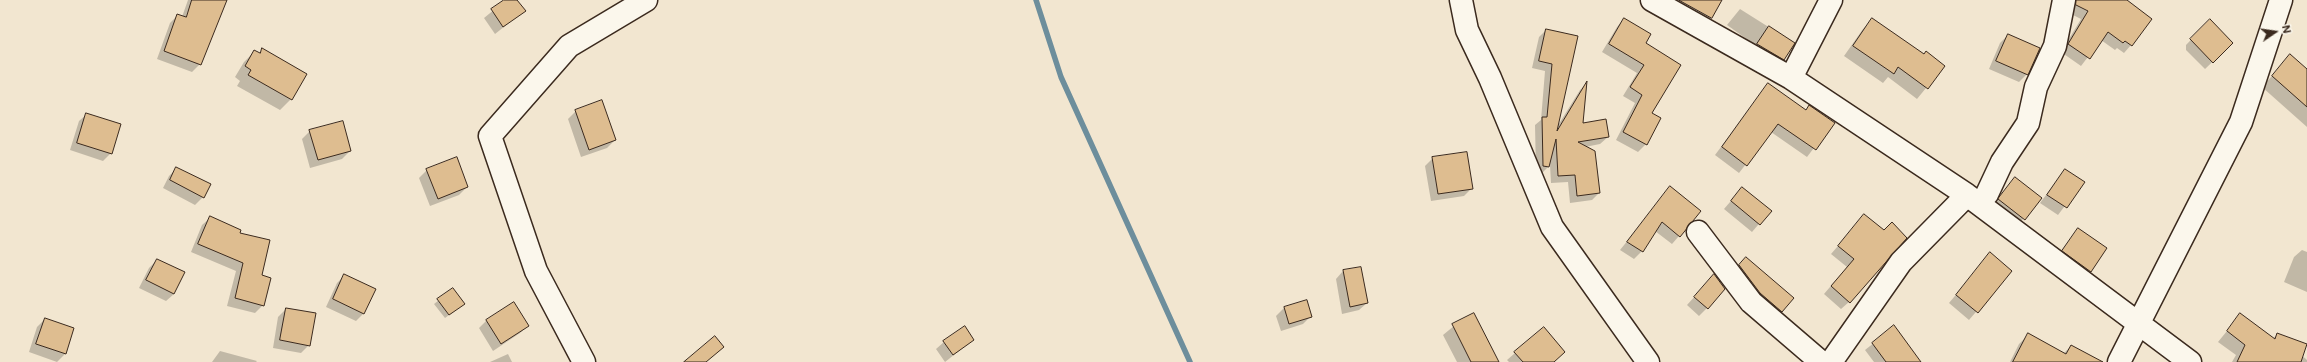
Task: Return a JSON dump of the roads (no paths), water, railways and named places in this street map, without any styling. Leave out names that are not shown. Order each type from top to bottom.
[{"type":"street","points":[[584,362],[536,271],[490,136],[569,46],[646,0]]},
{"type":"street","points":[[1461,0],[1467,30],[1490,78],[1552,227],[1648,362]]},
{"type":"street","points":[[1652,0],[1791,78],[1973,200],[2190,362]]},
{"type":"street","points":[[1791,78],[1831,0]]},
{"type":"street","points":[[1830,362],[1901,262],[1973,200],[1986,194],[2002,162],[2028,123],[2036,87],[2054,46],[2064,0]]},
{"type":"street","points":[[2119,362],[2140,325],[2241,122],[2281,0]]},
{"type":"street","points":[[1698,232],[1751,302],[1821,362]]},
{"type":"waterway","points":[[1036,0],[1061,77],[1190,362]]}]
